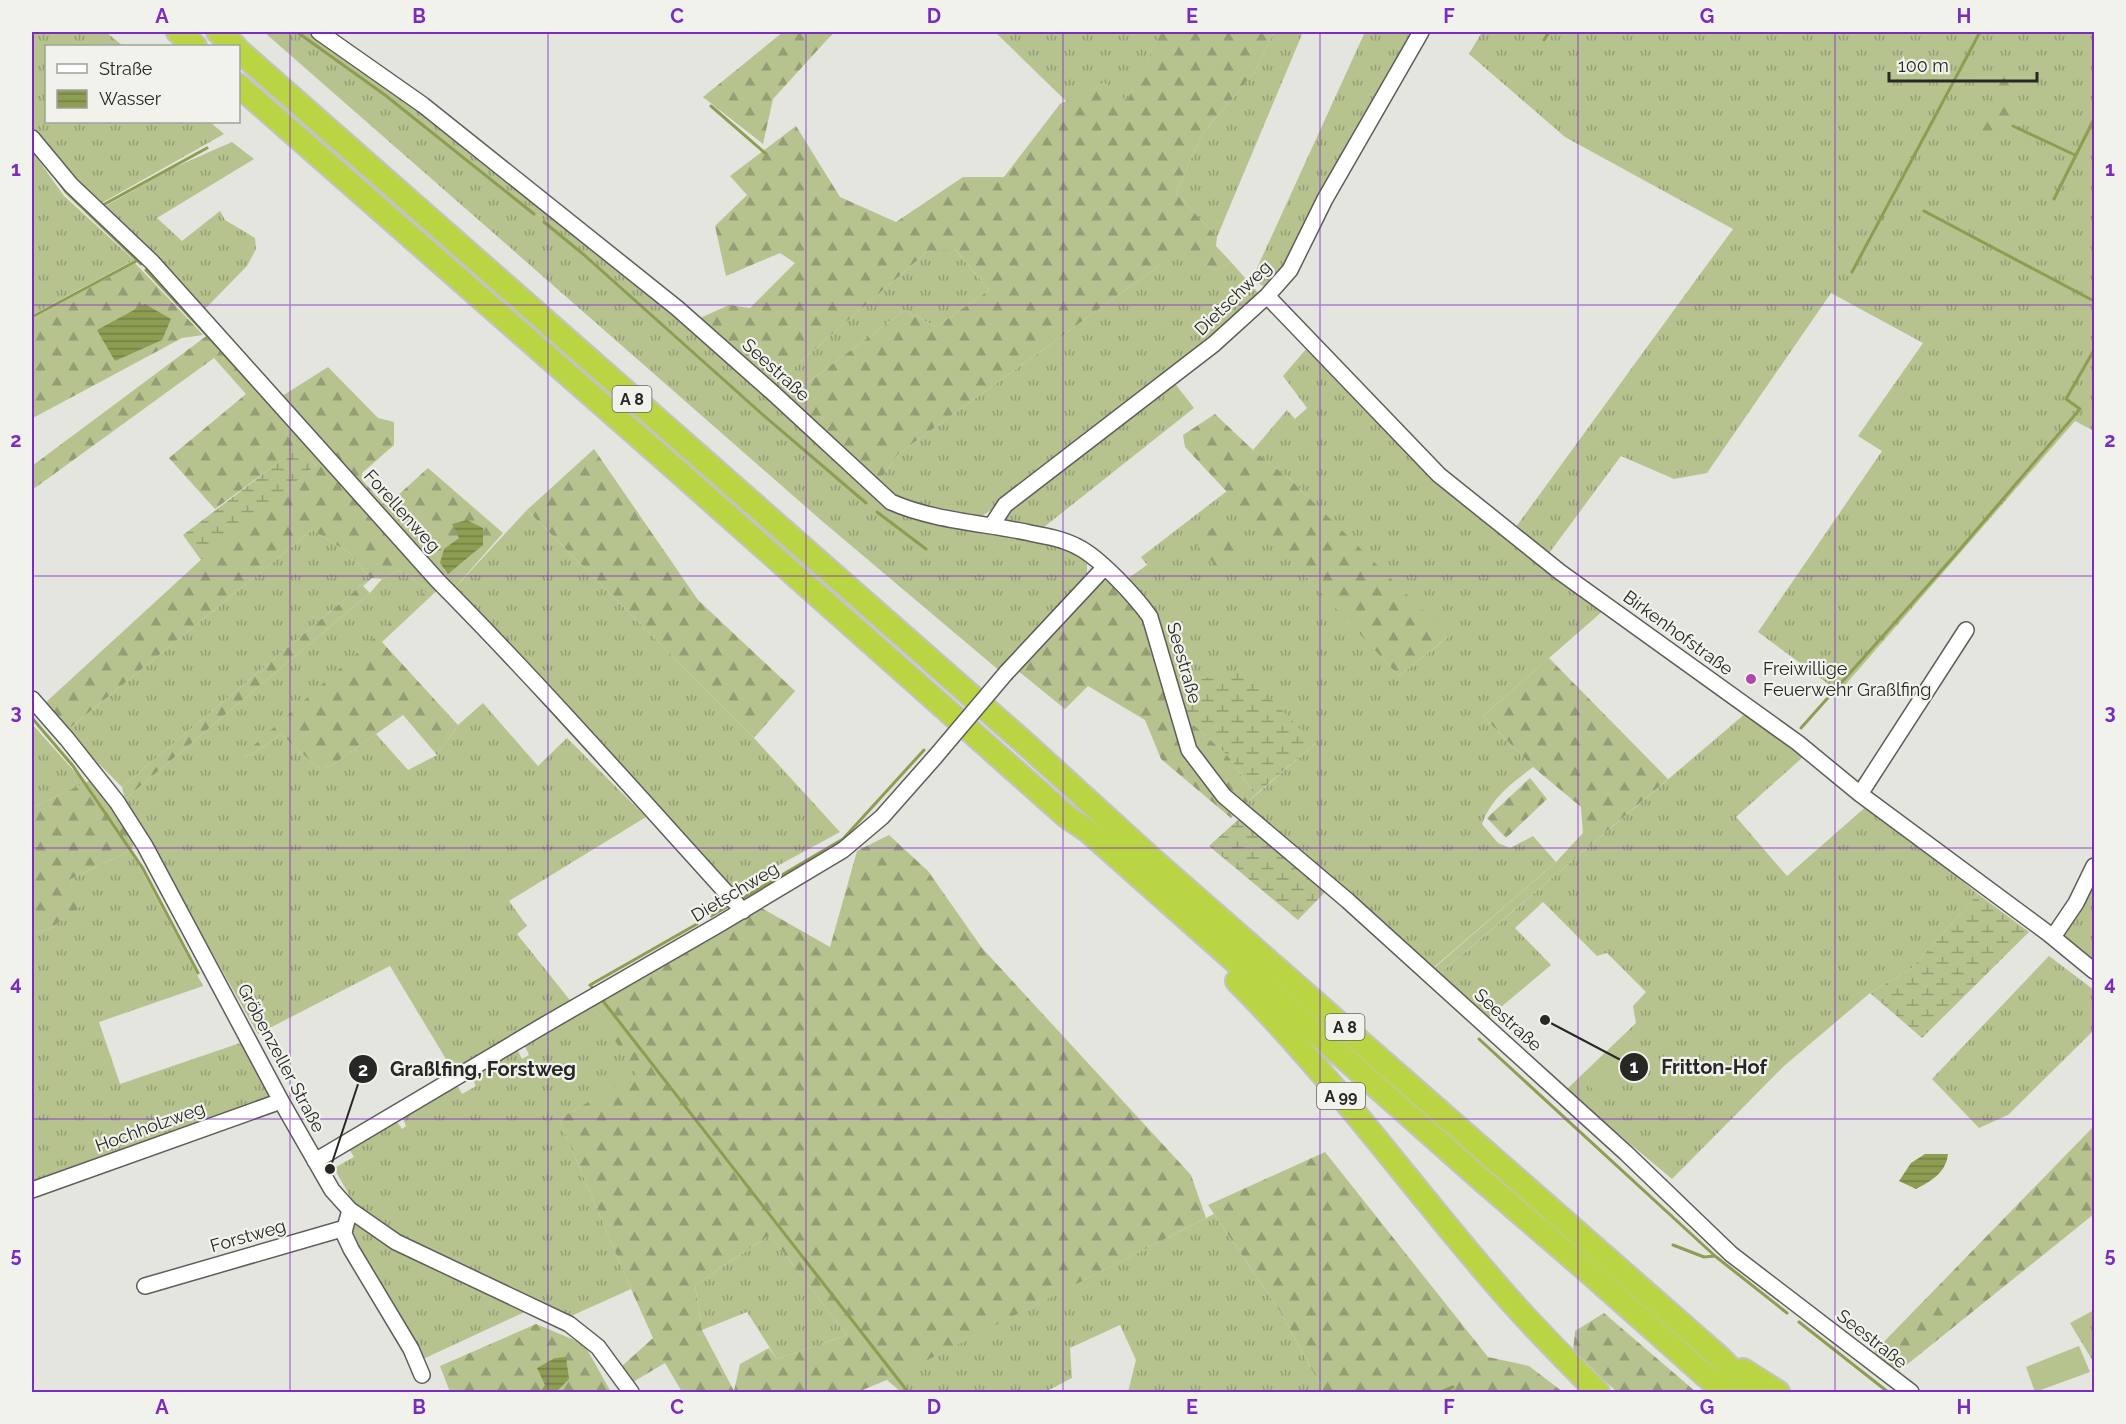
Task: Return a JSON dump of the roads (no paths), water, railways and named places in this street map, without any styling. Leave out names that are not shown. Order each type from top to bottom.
[{"type":"highway","points":[[178,32],[194,45]]},
{"type":"highway","points":[[218,32],[234,45]]},
{"type":"highway","name":"A 8","points":[[240,52],[1028,746],[1152,859],[1718,1356],[1754,1392]]},
{"type":"highway","name":"A 8","points":[[240,87],[1066,816],[1088,831],[1724,1392]]},
{"type":"highway","name":"A 99","points":[[1066,816],[1081,839],[1238,982],[1282,1027],[1501,1291],[1598,1392]]},
{"type":"highway","points":[[1718,1356],[1760,1379],[1778,1392]]},
{"type":"street","name":"Seestraße","points":[[319,32],[423,105],[677,308],[891,502],[914,512],[1059,539],[1080,547],[1137,600],[1150,617],[1189,750],[1224,796],[1348,901],[1626,1153],[1731,1254],[1911,1392]]},
{"type":"street","name":"Dietschweg","points":[[992,525],[1005,505],[1214,344],[1267,296],[1290,270],[1325,199],[1421,32]]},
{"type":"street","name":"Forellenweg","points":[[32,138],[71,185],[152,262],[430,572],[555,704],[742,911]]},
{"type":"street","name":"Birkenhofstraße","points":[[1267,296],[1439,475],[1560,572],[1798,743],[1860,794],[2094,970]]},
{"type":"street","name":"Dietschweg","points":[[315,1161],[843,850],[882,817],[1006,673],[1104,568]]},
{"type":"street","points":[[1860,794],[1966,630]]},
{"type":"street","name":"Gröbenzeller Straße","points":[[32,699],[110,793],[145,846],[281,1101],[332,1190],[350,1210],[396,1242],[569,1324],[598,1347],[631,1392]]},
{"type":"street","points":[[2053,937],[2076,903],[2094,866]]},
{"type":"street","name":"Hochholzweg","points":[[32,1190],[281,1101]]},
{"type":"street","points":[[350,1210],[344,1234],[351,1250],[411,1349],[422,1375]]},
{"type":"street","name":"Forstweg","points":[[145,1286],[345,1228]]},
{"type":"water","points":[[145,304],[171,319],[162,340],[115,361],[97,330]]},
{"type":"water","points":[[467,520],[483,528],[483,545],[448,574],[440,563],[444,549],[459,538],[452,524]]},
{"type":"water","points":[[1925,1154],[1948,1154],[1947,1161],[1937,1176],[1916,1189],[1899,1181],[1911,1163]]},
{"type":"water","points":[[566,1357],[569,1379],[556,1392],[540,1392],[545,1385],[537,1368],[555,1358]]},
{"type":"waterway","points":[[297,32],[385,95],[534,214]]},
{"type":"waterway","points":[[1544,40],[1549,32]]},
{"type":"waterway","points":[[1852,272],[1980,32]]},
{"type":"waterway","points":[[711,106],[765,153]]},
{"type":"waterway","points":[[2054,199],[2094,119]]},
{"type":"waterway","points":[[2013,126],[2075,155]]},
{"type":"waterway","points":[[103,205],[207,148]]},
{"type":"waterway","points":[[54,175],[66,192],[141,264]]},
{"type":"waterway","points":[[1924,211],[2094,301]]},
{"type":"waterway","points":[[544,222],[866,503]]},
{"type":"waterway","points":[[32,317],[138,260]]},
{"type":"waterway","points":[[146,270],[218,347]]},
{"type":"waterway","points":[[1801,728],[1955,555],[2080,409],[2066,399],[2094,350]]},
{"type":"waterway","points":[[222,352],[254,387]]},
{"type":"waterway","points":[[877,512],[926,549]]},
{"type":"waterway","points":[[32,718],[73,766],[142,867],[198,973]]},
{"type":"waterway","points":[[743,898],[843,839],[924,750]]},
{"type":"waterway","points":[[711,916],[730,905]]},
{"type":"waterway","points":[[592,987],[590,985],[697,924]]},
{"type":"waterway","points":[[603,1001],[908,1392]]},
{"type":"waterway","points":[[1479,1039],[1715,1256]]},
{"type":"waterway","points":[[1673,1245],[1704,1257],[1715,1256],[1787,1313]]},
{"type":"waterway","points":[[1799,1322],[1888,1392]]},
{"type":"waterway","points":[[1441,1392],[1453,1387]]},
{"type":"place","name":"Freiwillige Feuerwehr Graßlfing","points":[[1751,679]]},
{"type":"place","name":"Fritton-Hof","points":[[1545,1020]]},
{"type":"place","name":"Graßlfing, Forstweg","points":[[330,1169]]}]
